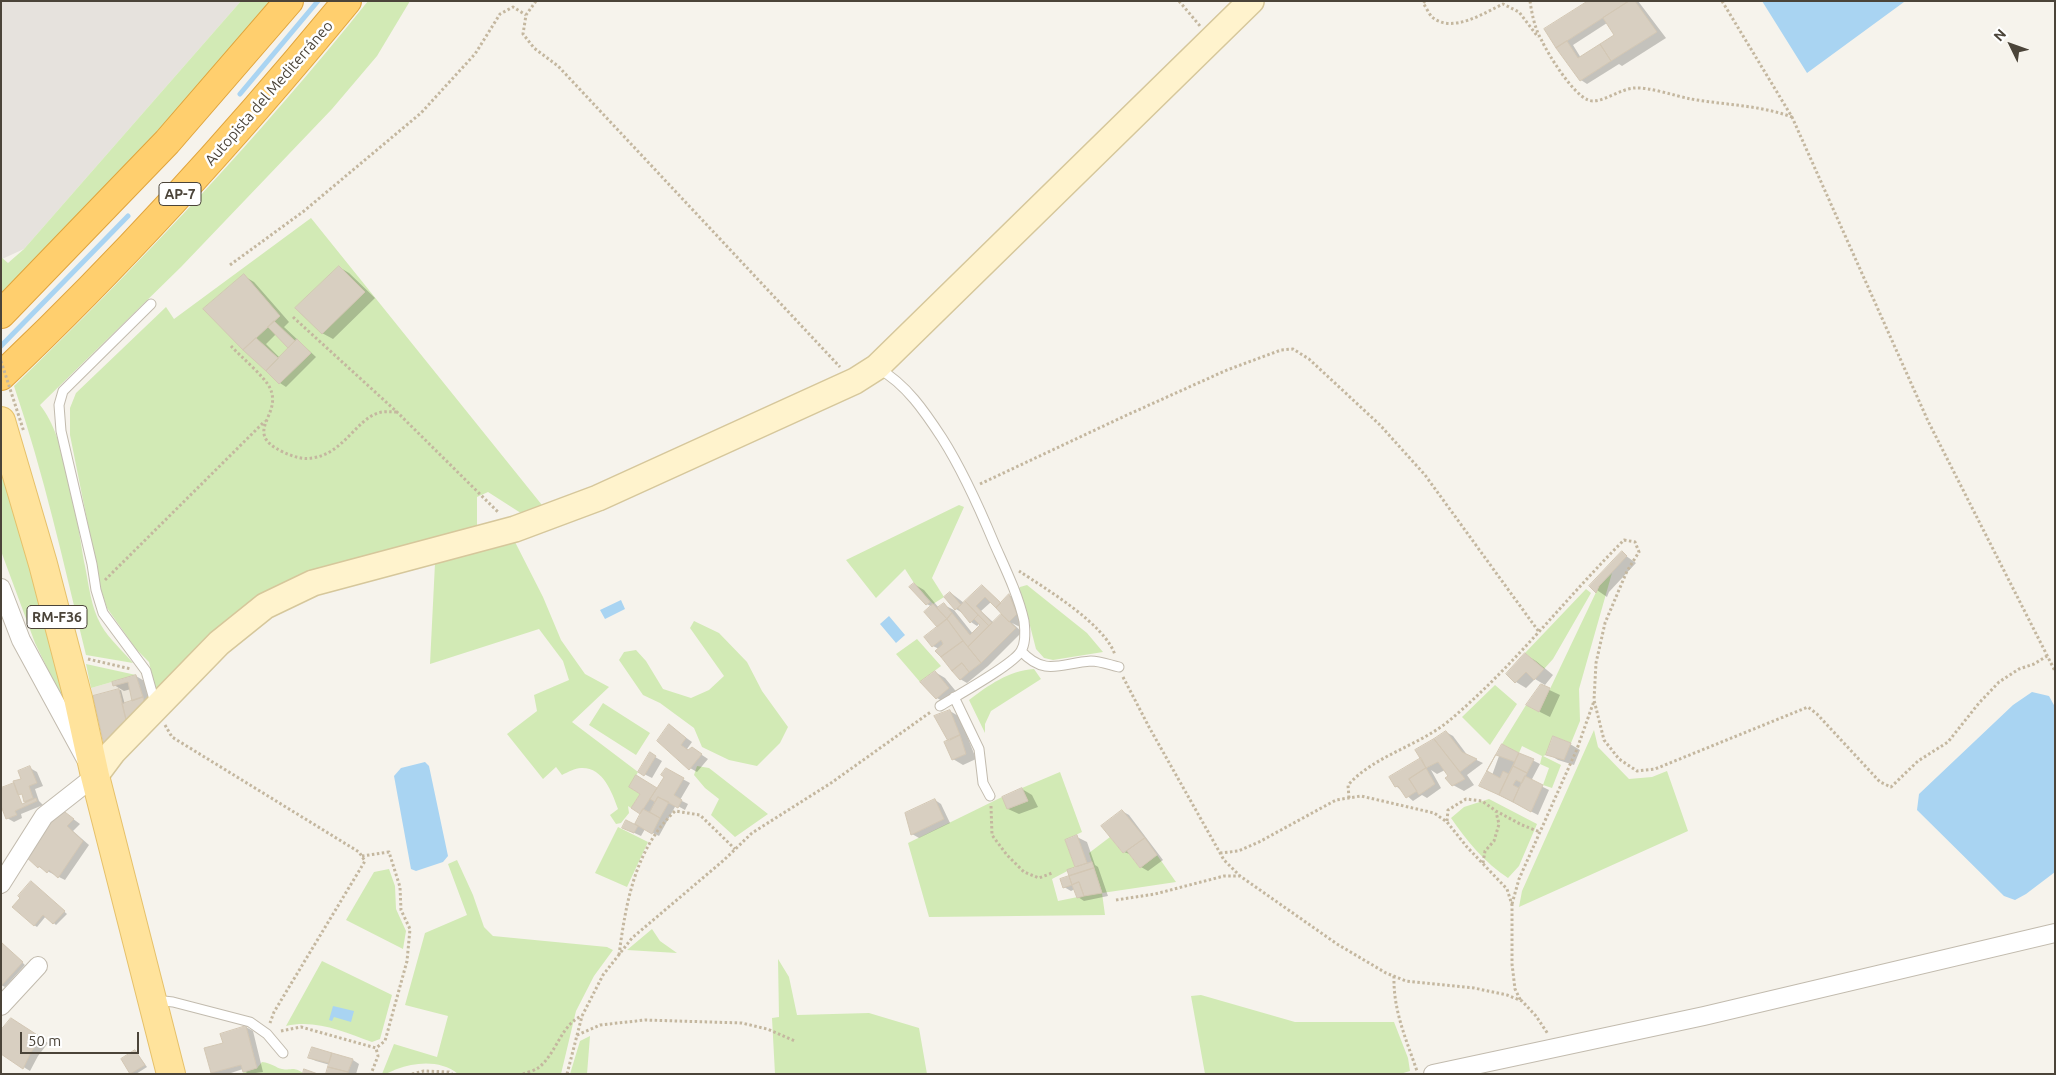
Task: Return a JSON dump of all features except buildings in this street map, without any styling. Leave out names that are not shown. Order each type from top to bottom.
[{"type":"highway","name":"AP-7","points":[[1,314],[167,142],[289,1]]},
{"type":"highway","name":"Autopista del Mediterráneo","points":[[1,376],[80,299],[200,173],[347,1]]},
{"type":"main road","points":[[95,776],[113,752],[156,707],[219,644],[264,606],[313,583],[515,529],[598,498],[855,381],[876,367],[1252,1]]},
{"type":"main road","name":"RM-F36","points":[[13,426],[95,776],[171,1074]]},
{"type":"street","points":[[1,588],[21,640],[95,776],[44,816],[1,884]]},
{"type":"street","points":[[1433,1074],[1704,1016],[2055,933]]},
{"type":"street","points":[[1,1006],[38,966]]},
{"type":"lane","points":[[151,304],[63,391],[59,405],[61,431],[102,613],[146,671],[156,707]]},
{"type":"lane","points":[[876,367],[894,377],[913,398],[942,438],[970,488],[997,550],[1024,622],[1025,636],[1021,651],[988,677],[940,706]]},
{"type":"lane","points":[[1021,651],[1041,666],[1055,668],[1075,662],[1094,661],[1119,667]]},
{"type":"lane","points":[[954,698],[979,749],[983,783],[990,796]]},
{"type":"lane","points":[[152,1000],[173,1002],[250,1022],[266,1034],[283,1052]]},
{"type":"path","points":[[536,1],[526,15],[523,34],[534,48],[558,66],[855,381]]},
{"type":"path","points":[[1179,1],[1212,40]]},
{"type":"path","points":[[1425,1],[1424,3],[1433,17],[1449,24],[1478,17],[1503,4],[1519,12],[1542,41],[1575,92],[1589,101],[1601,100],[1619,91],[1636,88],[1693,100],[1773,110],[1792,117]]},
{"type":"path","points":[[1530,1],[1532,18],[1542,41]]},
{"type":"path","points":[[1722,1],[1792,117],[1928,421],[2055,671]]},
{"type":"path","points":[[230,265],[304,212],[421,113],[475,54],[500,14],[513,7],[526,15]]},
{"type":"path","points":[[294,317],[397,412],[515,529]]},
{"type":"path","points":[[231,346],[269,386],[273,397],[272,409],[262,429],[264,439],[275,449],[294,457],[312,458],[326,453],[341,444],[368,418],[377,413],[397,412]]},
{"type":"path","points":[[970,488],[1227,370],[1281,350],[1293,349],[1309,360],[1380,425],[1425,475],[1539,632]]},
{"type":"path","points":[[1,361],[13,426],[20,450]]},
{"type":"path","points":[[96,590],[266,420]]},
{"type":"path","points":[[1349,798],[1348,784],[1360,772],[1415,744],[1449,721],[1539,632],[1624,540],[1635,542],[1640,552],[1627,571],[1605,623],[1596,664],[1594,700],[1577,749],[1519,879],[1512,905],[1515,989],[1522,1001],[1536,1016],[1559,1047]]},
{"type":"path","points":[[997,550],[1017,570],[1087,620],[1114,652],[1119,667],[1148,727],[1224,860],[1240,876],[1337,944],[1394,976],[1406,980],[1474,988],[1507,995],[1522,1001]]},
{"type":"path","points":[[1594,700],[1604,740],[1619,759],[1637,771],[1655,769],[1808,707],[1817,714],[1880,782],[1891,787],[1918,761],[1948,742],[1979,703],[1999,682],[2019,669],[2034,664],[2047,656]]},
{"type":"path","points":[[82,658],[138,671]]},
{"type":"path","points":[[567,1074],[582,1016],[603,975],[632,938],[736,849],[752,833],[831,783],[940,706]]},
{"type":"path","points":[[156,707],[172,737],[360,852],[365,861],[274,1012],[266,1034]]},
{"type":"path","points":[[990,796],[992,835],[1007,855],[1024,872],[1039,878],[1052,873]]},
{"type":"path","points":[[1220,853],[1238,851],[1259,842],[1336,800],[1361,796],[1434,813],[1447,822],[1467,847],[1506,889],[1512,905]]},
{"type":"path","points":[[1447,822],[1448,810],[1466,799],[1482,801],[1522,826],[1540,832]]},
{"type":"path","points":[[619,955],[632,880],[646,849],[664,822],[675,811],[683,814],[700,815],[736,849]]},
{"type":"path","points":[[1483,863],[1485,851],[1494,841],[1499,824],[1496,811]]},
{"type":"path","points":[[362,856],[389,852],[400,887],[401,910],[410,929],[407,961],[385,1041],[376,1048]]},
{"type":"path","points":[[1116,900],[1155,894],[1224,876],[1240,876]]},
{"type":"path","points":[[1394,976],[1393,990],[1396,1008],[1404,1037],[1418,1074]]},
{"type":"path","points":[[523,1074],[538,1068],[554,1049],[573,1020],[582,1016]]},
{"type":"path","points":[[576,1035],[600,1025],[644,1020],[742,1023],[767,1029],[795,1041]]},
{"type":"path","points":[[266,1034],[301,1027],[376,1048]]},
{"type":"path","points":[[371,1074],[378,1056],[376,1048]]},
{"type":"path","points":[[412,1074],[424,1071],[449,1072],[452,1074]]},
{"type":"shaded area","points":[[1,1],[241,1],[24,249],[2,259]]},
{"type":"shaded area","points":[[136,675],[146,710],[104,745],[91,688]]},
{"type":"green space","points":[[241,1],[270,1],[189,97],[82,211],[1,293],[1,257],[8,263],[24,249]]},
{"type":"green space","points":[[368,1],[410,1],[377,56],[332,109],[181,267],[40,405],[57,438],[70,481],[89,589],[95,611],[104,630],[133,663],[86,655],[44,486],[14,386],[107,294],[197,199],[284,102]]},
{"type":"green space","points":[[311,218],[546,510],[527,517],[488,492],[477,497],[477,530],[307,576],[157,696],[149,662],[136,649],[107,608],[101,590],[70,435],[70,408],[76,393],[166,307],[174,319]]},
{"type":"green space","points":[[1,461],[21,524],[66,707],[35,643],[1,551]]},
{"type":"green space","points":[[959,505],[964,507],[932,578],[944,597],[933,604],[914,583],[905,569],[876,598],[846,560]]},
{"type":"green space","points":[[513,538],[543,597],[561,640],[585,674],[609,687],[572,722],[638,772],[630,787],[640,794],[631,808],[628,806],[629,813],[621,823],[616,824],[610,815],[618,809],[613,795],[601,776],[589,769],[579,768],[562,775],[556,767],[543,779],[507,734],[537,711],[534,695],[569,680],[563,661],[539,629],[430,664],[435,563]]},
{"type":"green space","points":[[1612,573],[1579,689],[1580,721],[1571,743],[1553,736],[1546,755],[1543,756],[1561,765],[1552,788],[1543,785],[1549,768],[1540,764],[1542,756],[1522,746],[1519,753],[1502,744],[1526,705],[1539,712],[1599,586]]},
{"type":"green space","points":[[1027,585],[1087,633],[1103,652],[1053,660],[1044,658],[1036,649],[1028,618],[1017,591],[1020,587]]},
{"type":"green space","points":[[1586,589],[1591,593],[1553,659],[1544,669],[1525,653]]},
{"type":"green space","points":[[694,621],[719,633],[747,662],[762,691],[788,727],[780,743],[757,766],[729,760],[702,747],[694,728],[660,703],[643,695],[619,660],[624,652],[636,650],[646,661],[663,689],[691,698],[709,690],[724,676],[690,628]]},
{"type":"green space","points":[[917,639],[941,666],[920,682],[896,654]]},
{"type":"green space","points":[[86,664],[136,675],[91,688]]},
{"type":"green space","points":[[1034,669],[1041,679],[991,711],[985,724],[985,733],[969,700],[1007,676]]},
{"type":"green space","points":[[1495,685],[1517,704],[1490,745],[1462,717]]},
{"type":"green space","points":[[603,703],[650,733],[636,755],[589,725]]},
{"type":"green space","points":[[1594,730],[1598,747],[1629,779],[1652,777],[1667,771],[1688,831],[1519,907],[1522,891]]},
{"type":"green space","points":[[697,766],[709,768],[768,814],[735,837],[711,815],[719,799],[705,788],[694,775]]},
{"type":"green space","points":[[1060,772],[1082,832],[1065,840],[1075,867],[1052,879],[1058,901],[1102,892],[1089,853],[1110,837],[1123,853],[1127,851],[1140,868],[1157,855],[1176,882],[1102,893],[1105,915],[929,917],[908,843],[1002,797],[1008,809],[1028,801],[1022,788]]},
{"type":"green space","points":[[1489,799],[1537,824],[1519,866],[1508,878],[1476,851],[1451,818],[1464,807]]},
{"type":"green space","points":[[618,827],[648,842],[627,887],[595,873]]},
{"type":"green space","points":[[457,860],[473,895],[484,927],[493,936],[607,947],[613,950],[594,976],[576,1011],[561,1074],[458,1074],[444,1066],[420,1064],[382,1074],[394,1044],[437,1057],[448,1016],[405,1005],[425,933],[467,915],[448,864]]},
{"type":"green space","points":[[389,869],[395,886],[396,909],[406,931],[403,949],[346,920],[374,872]]},
{"type":"green space","points":[[652,929],[660,941],[677,953],[627,950]]},
{"type":"green space","points":[[778,959],[789,977],[797,1015],[869,1013],[919,1028],[927,1074],[775,1074],[772,1018],[779,1017]]},
{"type":"green space","points":[[322,961],[392,995],[380,1039],[372,1042],[319,1025],[297,1024],[286,1026]]},
{"type":"green space","points":[[1201,995],[1295,1022],[1394,1022],[1408,1058],[1410,1071],[1400,1074],[1205,1074],[1191,996]]},
{"type":"green space","points":[[590,1036],[587,1074],[570,1074],[580,1041]]},
{"type":"green space","points":[[262,1062],[280,1068],[294,1069],[303,1073],[239,1074],[257,1068]]},
{"type":"water","points":[[1762,1],[1903,1],[1904,2],[1807,73]]},
{"type":"water","points":[[621,600],[625,609],[605,619],[600,610]]},
{"type":"water","points":[[889,616],[905,635],[896,643],[880,624]]},
{"type":"water","points":[[2032,692],[2049,696],[2055,707],[2055,872],[2015,900],[2004,896],[1917,810],[1919,794],[2013,705]]},
{"type":"water","points":[[425,762],[429,766],[448,856],[443,862],[416,871],[411,869],[394,776],[401,768]]},
{"type":"water","points":[[333,1006],[354,1011],[351,1022],[334,1017],[332,1021],[329,1020]]},
{"type":"waterway","points":[[240,94],[318,1]]},
{"type":"waterway","points":[[1,346],[128,216]]}]
